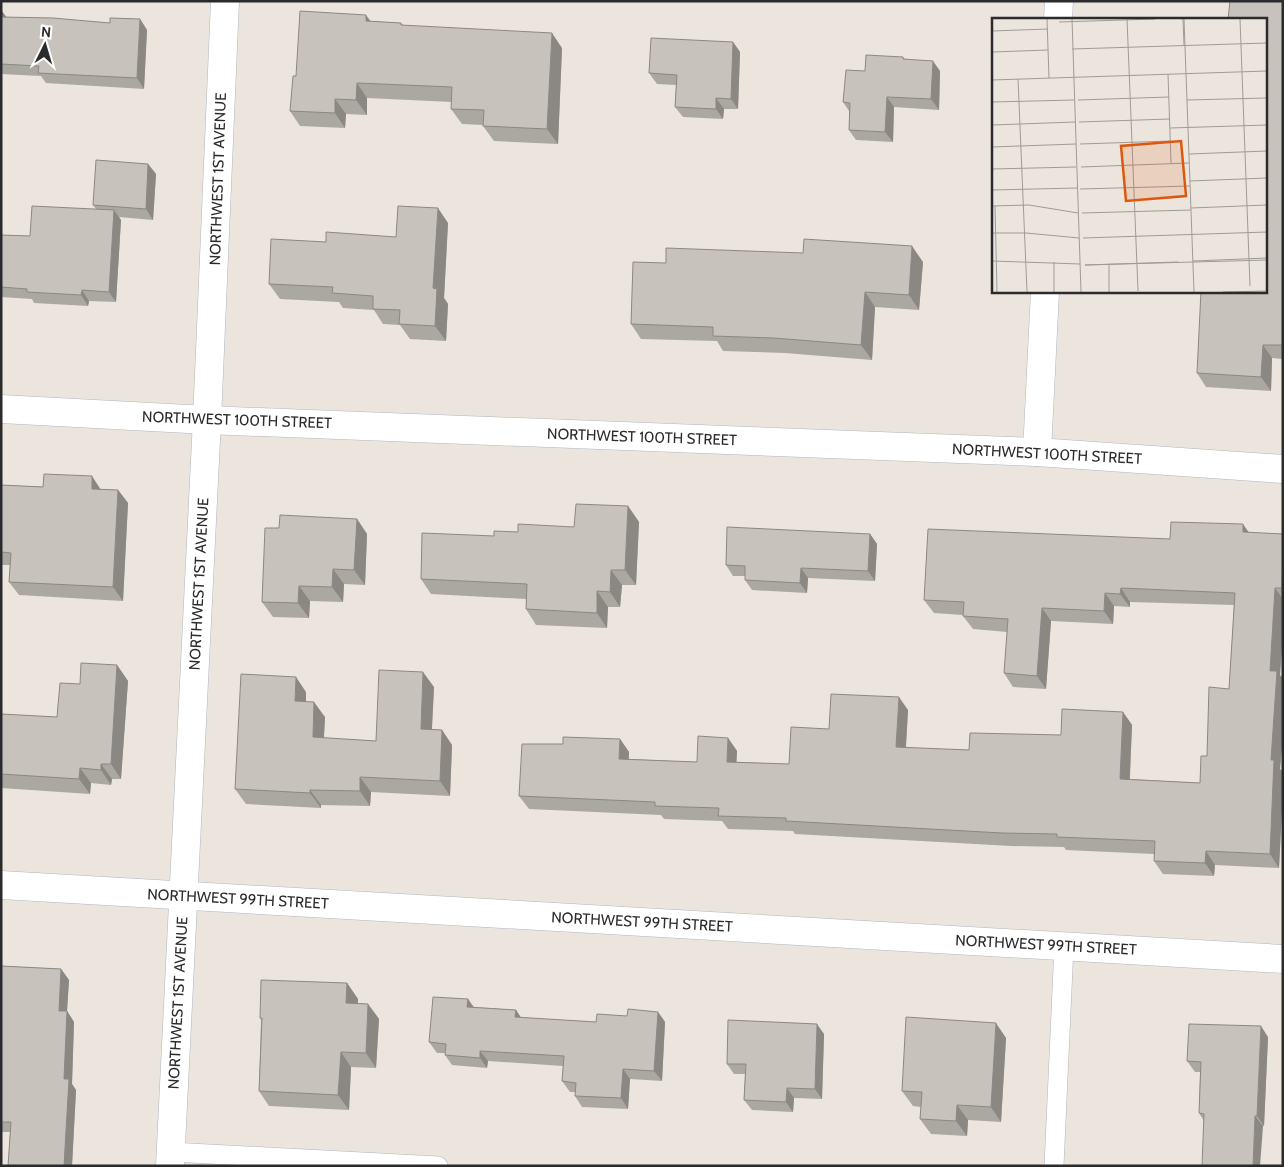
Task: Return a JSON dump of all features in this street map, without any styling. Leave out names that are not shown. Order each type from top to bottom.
[{"type":"street","name":"NORTHWEST 1ST AVENUE","points":[[171,1159],[207,420],[225,1]]},
{"type":"street","points":[[1058,18],[1059,1]]},
{"type":"street","points":[[1037,452],[1045,292]]},
{"type":"street","name":"NORTHWEST 100TH STREET","points":[[1,409],[207,420],[1037,452],[1283,469]]},
{"type":"street","name":"NORTHWEST 99TH STREET","points":[[1,885],[1283,959]]},
{"type":"lane","points":[[1054,1166],[1064,946]]},
{"type":"lane","points":[[171,1159],[438,1166]]},
{"type":"building","points":[[1230,1],[1283,1],[1283,345],[1263,345],[1261,377],[1197,373],[1201,292],[1266,292],[1266,18],[1228,18]]},
{"type":"building","points":[[300,11],[366,15],[366,21],[401,23],[401,25],[552,33],[547,129],[483,126],[484,110],[451,109],[452,87],[357,83],[356,100],[335,99],[335,113],[290,111],[293,76],[296,76]]},
{"type":"building","points":[[1,17],[53,18],[110,23],[110,18],[140,19],[137,78],[38,73],[39,66],[1,64]]},
{"type":"building","points":[[651,38],[733,42],[731,99],[716,98],[716,109],[675,107],[677,75],[649,73]]},
{"type":"building","points":[[866,55],[933,61],[931,99],[887,97],[885,132],[849,130],[850,103],[843,102],[846,70],[865,71]]},
{"type":"building","points":[[96,160],[148,164],[146,209],[93,205]]},
{"type":"building","points":[[32,206],[114,210],[109,292],[82,290],[81,295],[27,292],[27,289],[1,287],[1,235],[30,236]]},
{"type":"building","points":[[398,206],[438,208],[433,288],[437,289],[435,326],[399,324],[400,310],[373,309],[373,296],[332,293],[333,287],[269,284],[271,239],[326,242],[326,232],[396,237]]},
{"type":"building","points":[[804,239],[912,246],[909,295],[865,292],[861,345],[774,338],[713,336],[713,327],[631,324],[633,262],[666,263],[666,248],[803,253]]},
{"type":"building","points":[[44,474],[92,476],[92,489],[118,490],[113,587],[9,582],[11,553],[1,552],[1,485],[43,487]]},
{"type":"building","points":[[576,504],[628,506],[625,570],[611,570],[610,592],[597,591],[597,613],[526,609],[527,584],[421,579],[422,533],[494,536],[494,531],[518,532],[518,524],[574,527]]},
{"type":"building","points":[[280,515],[357,519],[354,570],[333,569],[332,587],[299,586],[298,603],[262,602],[265,528],[279,528]]},
{"type":"building","points":[[1171,522],[1243,524],[1243,532],[1283,534],[1282,588],[1275,588],[1270,671],[1277,671],[1271,760],[1274,760],[1270,854],[1206,851],[1205,863],[1154,861],[1155,841],[1057,837],[1057,834],[1002,833],[786,821],[786,818],[718,816],[719,808],[655,806],[655,802],[519,796],[522,744],[563,744],[563,737],[620,739],[619,759],[697,762],[698,736],[728,738],[727,762],[789,764],[791,727],[829,729],[831,694],[899,697],[896,747],[969,750],[970,733],[1061,735],[1062,709],[1123,712],[1120,779],[1200,783],[1201,756],[1207,756],[1209,687],[1229,689],[1235,593],[1121,588],[1120,594],[1105,593],[1104,611],[1042,608],[1037,676],[1004,673],[1008,619],[963,616],[964,602],[924,600],[928,529],[1170,539]]},
{"type":"building","points":[[727,527],[870,534],[868,571],[801,568],[800,583],[745,580],[745,566],[726,565]]},
{"type":"building","points":[[81,663],[117,665],[111,764],[101,764],[101,770],[80,768],[79,779],[1,774],[1,714],[57,717],[60,683],[80,684]]},
{"type":"building","points":[[379,670],[423,672],[421,729],[442,730],[440,781],[360,777],[360,791],[310,790],[310,793],[235,789],[241,674],[296,677],[295,701],[314,702],[313,737],[376,741]]},
{"type":"building","points":[[1,966],[61,969],[59,1011],[67,1011],[64,1079],[69,1079],[64,1166],[8,1166],[11,1122],[1,1122]]},
{"type":"building","points":[[261,980],[347,983],[346,1003],[368,1004],[366,1053],[341,1052],[338,1095],[259,1091],[262,1018],[260,1018]]},
{"type":"building","points":[[433,997],[468,999],[467,1007],[516,1010],[515,1017],[596,1022],[597,1014],[627,1016],[628,1009],[658,1012],[654,1071],[623,1069],[621,1098],[575,1096],[576,1083],[562,1081],[564,1056],[480,1051],[480,1058],[445,1055],[446,1044],[429,1042]]},
{"type":"building","points":[[906,1017],[996,1023],[991,1107],[957,1105],[956,1121],[920,1119],[922,1092],[902,1091]]},
{"type":"building","points":[[728,1020],[817,1024],[815,1089],[787,1088],[786,1102],[744,1100],[746,1064],[727,1064]]},
{"type":"building","points":[[1189,1024],[1261,1026],[1253,1166],[1202,1166],[1204,1114],[1199,1113],[1201,1062],[1187,1061]]}]
